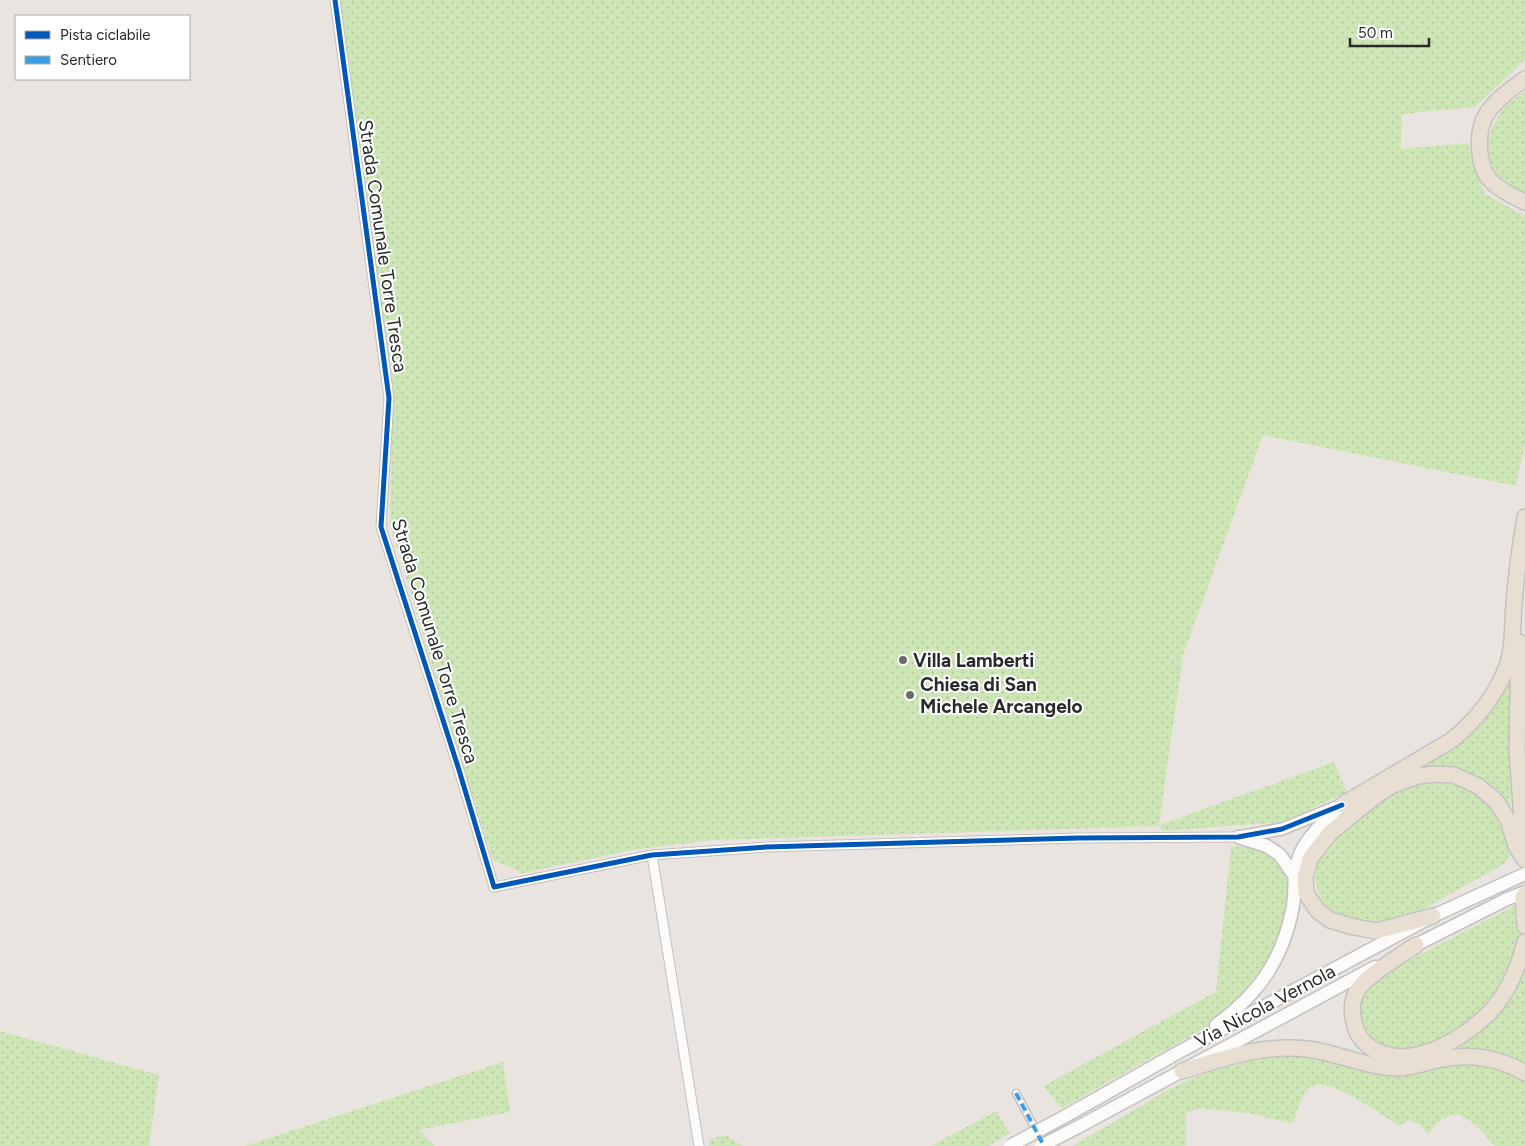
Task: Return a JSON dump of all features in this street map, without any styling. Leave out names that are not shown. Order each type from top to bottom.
[{"type":"highway","points":[[1523,201],[1504,191],[1487,176],[1480,156],[1479,137],[1484,118],[1503,96],[1525,79]]},
{"type":"highway","points":[[1342,805],[1452,740],[1467,727],[1490,699],[1507,666],[1510,654],[1516,584],[1525,517]]},
{"type":"highway","points":[[1522,852],[1518,722],[1519,646],[1525,592]]},
{"type":"highway","points":[[1433,916],[1377,932],[1330,920],[1317,910],[1306,893],[1305,877],[1311,858],[1330,833],[1377,795],[1393,785],[1418,776],[1435,774],[1454,776],[1478,786],[1496,800],[1508,820],[1522,852]]},
{"type":"highway","points":[[1525,893],[1523,897],[1525,926]]},
{"type":"highway","points":[[1416,945],[1369,978],[1359,988],[1352,1000],[1352,1016],[1357,1032],[1368,1046],[1382,1054],[1400,1057],[1426,1052],[1444,1045],[1467,1032],[1487,1015],[1499,1000],[1522,956],[1525,942]]},
{"type":"highway","points":[[1182,1071],[1247,1051],[1281,1048],[1308,1049],[1356,1062],[1398,1068],[1448,1058],[1481,1057],[1509,1064],[1525,1072]]},
{"type":"main road","points":[[1179,1052],[1227,1017],[1250,997],[1262,982],[1281,949],[1288,927],[1293,905],[1293,874],[1300,851],[1324,822],[1342,805]]},
{"type":"main road","points":[[1238,837],[1267,846],[1280,855],[1293,874]]},
{"type":"main road","name":"Via Nicola Vernola","points":[[1010,1146],[1179,1052],[1433,916],[1525,874]]},
{"type":"main road","name":"Via Nicola Vernola","points":[[1043,1146],[1416,945],[1525,893]]},
{"type":"street","name":"Strada Comunale Torre Tresca","points":[[335,0],[388,398],[381,527],[494,887],[652,855]]},
{"type":"street","points":[[699,1146],[652,855],[776,847],[1078,838],[1238,837],[1282,829],[1342,805]]},
{"type":"street","points":[[1016,1093],[1043,1146]]},
{"type":"green space","points":[[335,0],[1525,0],[1525,60],[1475,107],[1402,114],[1401,149],[1468,143],[1484,193],[1525,216],[1525,444],[1516,486],[1263,435],[1183,655],[1159,825],[1334,762],[1347,792],[1282,822],[1163,831],[1159,826],[714,840],[632,850],[523,873],[493,860],[390,524],[393,385]]},
{"type":"green space","points":[[1525,92],[1525,200],[1520,200],[1494,173],[1486,146],[1492,127],[1504,107]]},
{"type":"green space","points":[[1509,681],[1511,816],[1497,796],[1425,769],[1423,766],[1478,723]]},
{"type":"green space","points":[[1452,779],[1464,785],[1484,800],[1499,818],[1508,841],[1510,855],[1504,864],[1407,918],[1377,924],[1331,914],[1320,896],[1316,880],[1317,864],[1324,850],[1334,837],[1362,813],[1409,783]]},
{"type":"green space","points":[[1231,846],[1250,848],[1268,853],[1276,858],[1286,873],[1288,895],[1285,924],[1279,942],[1266,968],[1239,1002],[1218,1020],[1062,1108],[1043,1086],[1216,992]]},
{"type":"green space","points":[[1516,905],[1525,937],[1505,990],[1453,1035],[1397,1057],[1366,1038],[1361,1019],[1360,1000],[1362,994],[1370,985],[1384,973]]},
{"type":"green space","points":[[1525,961],[1525,1065],[1486,1053],[1457,1049],[1472,1036]]},
{"type":"green space","points":[[0,1031],[159,1075],[149,1146],[0,1146]]},
{"type":"green space","points":[[1277,1057],[1440,1063],[1468,1061],[1525,1073],[1525,1146],[1495,1146],[1473,1123],[1460,1116],[1452,1115],[1442,1119],[1428,1134],[1419,1124],[1408,1120],[1399,1126],[1347,1094],[1326,1085],[1318,1085],[1307,1089],[1300,1102],[1294,1121],[1290,1123],[1247,1113],[1200,1108],[1186,1113],[1186,1146],[1073,1146],[1171,1088],[1209,1071],[1240,1064],[1243,1059]]},
{"type":"green space","points":[[503,1062],[510,1112],[419,1130],[435,1146],[245,1146]]},
{"type":"green space","points":[[996,1111],[1010,1133],[989,1146],[931,1146]]},
{"type":"green space","points":[[725,1135],[743,1146],[709,1146],[709,1140]]},
{"type":"marked path","points":[[1016,1093],[1044,1146]]},
{"type":"cycle path","points":[[335,0],[389,398],[381,527],[459,770],[494,887],[652,855],[766,847],[1078,838],[1238,837],[1282,829],[1342,805]]},
{"type":"place","name":"Villa Lamberti","points":[[903,660]]},
{"type":"place","name":"Chiesa di San Michele Arcangelo","points":[[910,695]]}]
